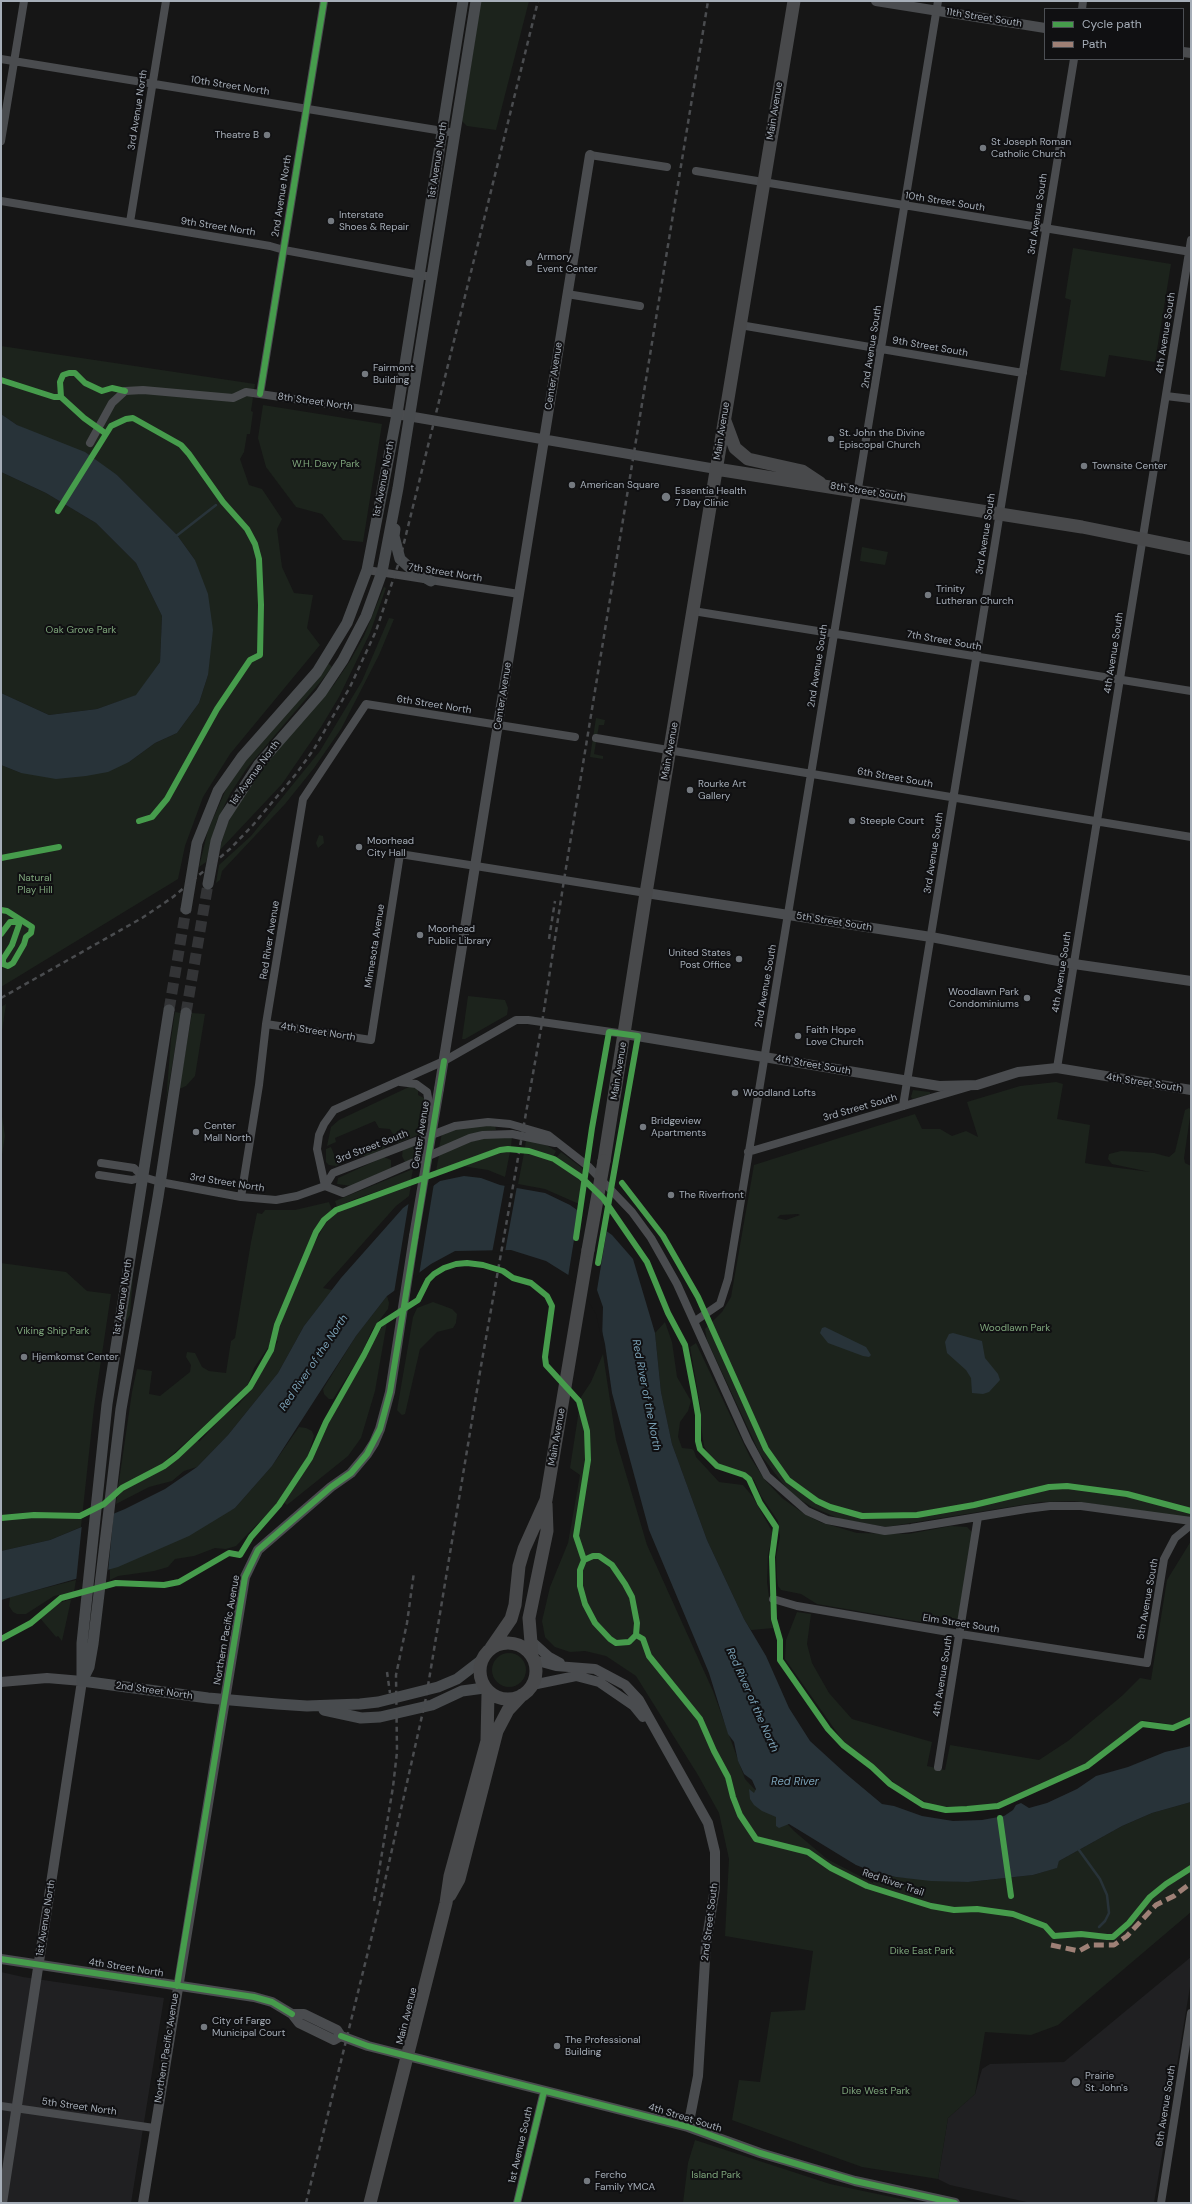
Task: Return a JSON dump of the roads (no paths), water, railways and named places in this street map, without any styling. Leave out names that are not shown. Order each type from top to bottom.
[{"type":"main road","name":"1st Avenue North","points":[[186,909],[197,843],[218,791],[242,757],[317,672],[347,623],[368,570],[397,414],[463,1]]},
{"type":"main road","name":"1st Avenue North","points":[[208,884],[216,841],[224,818],[259,764],[288,728],[321,693],[343,660],[366,616],[382,572],[410,416],[476,1]]},
{"type":"main road","name":"Main Avenue","points":[[533,1658],[530,1640],[530,1607],[547,1530],[546,1500],[604,1161],[646,893],[794,1]]},
{"type":"main road","points":[[724,417],[735,448],[748,459],[802,471],[823,485]]},
{"type":"main road","name":"8th Street South","points":[[716,469],[858,490],[1104,531],[1191,549]]},
{"type":"main road","points":[[398,488],[394,536],[400,559],[410,569],[431,581]]},
{"type":"main road","name":"1st Avenue North","points":[[87,1644],[107,1404],[169,1010]]},
{"type":"main road","name":"1st Avenue North","points":[[82,1681],[120,1409],[160,1182],[186,1013]]},
{"type":"main road","name":"Main Avenue","points":[[491,1648],[511,1619],[519,1566],[524,1549],[546,1500]]},
{"type":"main road","points":[[509,1644],[525,1649],[533,1658],[536,1675],[532,1685],[522,1696],[510,1699],[500,1698],[486,1690],[480,1679],[483,1659],[491,1648],[509,1644]]},
{"type":"main road","name":"2nd Street North","points":[[82,1681],[225,1700],[307,1706],[378,1702],[438,1687],[457,1679],[483,1659]]},
{"type":"main road","name":"2nd Street North","points":[[307,1706],[361,1718],[380,1717],[432,1705],[462,1690],[486,1690]]},
{"type":"main road","name":"Main Avenue","points":[[370,2203],[446,1903],[450,1876],[486,1741],[486,1690]]},
{"type":"main road","name":"Main Avenue","points":[[446,1903],[459,1879],[497,1731],[508,1710],[522,1696]]},
{"type":"street","points":[[1,141],[24,1]]},
{"type":"street","name":"3rd Avenue North","points":[[130,222],[166,1]]},
{"type":"street","name":"2nd Avenue North","points":[[260,394],[324,1]]},
{"type":"street","name":"11th Street South","points":[[876,1],[937,6],[1044,28]]},
{"type":"street","name":"2nd Avenue South","points":[[695,1321],[720,1304],[725,1293],[764,1056],[789,916],[937,6]]},
{"type":"street","name":"10th Street North","points":[[1,59],[455,133]]},
{"type":"street","name":"3rd Avenue South","points":[[903,1106],[1074,60]]},
{"type":"street","points":[[590,155],[667,167]]},
{"type":"street","name":"Center Avenue","points":[[414,1236],[476,866],[590,155]]},
{"type":"street","name":"10th Street South","points":[[696,171],[1190,252]]},
{"type":"street","name":"9th Street North","points":[[1,201],[270,246],[284,250],[431,277]]},
{"type":"street","name":"4th Avenue South","points":[[1057,1068],[1191,240]]},
{"type":"street","points":[[567,294],[640,306]]},
{"type":"street","name":"9th Street South","points":[[740,325],[1023,373]]},
{"type":"street","name":"8th Street North","points":[[90,443],[112,404],[125,391],[143,390],[234,398],[246,392],[410,416],[544,438]]},
{"type":"street","points":[[1166,396],[1191,400]]},
{"type":"street","name":"8th Street South","points":[[544,438],[716,469]]},
{"type":"street","name":"7th Street North","points":[[368,570],[519,594]]},
{"type":"street","name":"7th Street South","points":[[693,611],[1191,691]]},
{"type":"street","name":"6th Street North","points":[[366,704],[498,725]]},
{"type":"street","name":"Red River Avenue","points":[[241,1197],[259,1085],[266,1024],[303,798],[366,704]]},
{"type":"street","points":[[498,725],[575,737]]},
{"type":"street","name":"6th Street South","points":[[596,738],[1191,837]]},
{"type":"street","name":"Minnesota Avenue","points":[[370,1040],[400,854],[476,866]]},
{"type":"street","name":"5th Street South","points":[[476,866],[931,937],[1074,964],[1191,981]]},
{"type":"street","name":"4th Street South","points":[[444,1061],[516,1020],[528,1020],[764,1056],[939,1086],[977,1085],[1018,1072],[1057,1068],[1191,1090]]},
{"type":"street","name":"4th Street North","points":[[266,1024],[370,1040]]},
{"type":"street","points":[[444,1061],[334,1110],[324,1124],[319,1135],[317,1149],[325,1186],[343,1193],[470,1138],[482,1135],[512,1134],[558,1143]]},
{"type":"street","points":[[398,1082],[416,1084],[428,1094],[433,1124]]},
{"type":"street","name":"3rd Street South","points":[[748,1152],[977,1085]]},
{"type":"street","name":"3rd Street South","points":[[325,1186],[333,1173],[444,1130],[471,1123],[488,1122],[528,1128],[548,1135],[590,1167],[632,1212],[668,1266],[695,1321],[748,1441],[767,1476],[807,1511],[828,1520],[885,1531],[1050,1506],[1081,1506],[1191,1521]]},
{"type":"street","name":"3rd Street North","points":[[101,1163],[134,1168],[143,1177],[160,1182],[241,1197],[276,1200],[297,1196],[325,1186]]},
{"type":"street","name":"3rd Street North","points":[[99,1175],[132,1180],[143,1177]]},
{"type":"street","name":"Northern Pacific Avenue","points":[[143,2203],[177,1986],[245,1577],[258,1550],[331,1487],[351,1473],[368,1454],[382,1423],[390,1392],[414,1236]]},
{"type":"street","name":"4th Avenue South","points":[[938,1767],[978,1517]]},
{"type":"street","name":"5th Avenue South","points":[[1147,1663],[1164,1559],[1175,1538],[1191,1525]]},
{"type":"street","name":"Elm Street South","points":[[773,1599],[797,1606],[960,1634],[1147,1663]]},
{"type":"street","points":[[530,1640],[549,1657],[573,1667]]},
{"type":"street","name":"2nd Street South","points":[[533,1658],[556,1666],[595,1669],[625,1685],[639,1700],[708,1823],[715,1852],[715,1888],[706,1944],[698,2076],[688,2127]]},
{"type":"street","name":"2nd Street South","points":[[532,1685],[576,1676],[599,1682],[634,1706],[655,1730]]},
{"type":"street","name":"2nd Street North","points":[[1,1682],[47,1678],[82,1681]]},
{"type":"street","name":"1st Avenue North","points":[[2,2203],[82,1681]]},
{"type":"street","name":"4th Street North","points":[[1,1959],[254,1997],[272,2002],[292,2014],[304,2014],[337,2030],[341,2036],[368,2046],[407,2056]]},
{"type":"street","name":"6th Avenue South","points":[[1161,2203],[1191,2013]]},
{"type":"street","name":"4th Street South","points":[[407,2056],[688,2127],[760,2153],[855,2181],[955,2203]]},
{"type":"street","name":"1st Avenue South","points":[[517,2203],[544,2091]]},
{"type":"street","name":"5th Street North","points":[[1,2106],[154,2128]]},
{"type":"water","points":[[1,414],[17,425],[85,452],[117,475],[177,535],[195,560],[208,594],[213,630],[208,675],[199,703],[177,733],[155,743],[129,762],[108,772],[56,779],[21,773],[1,765],[1,693],[49,715],[97,709],[136,695],[160,662],[162,616],[136,563],[96,523],[46,493],[1,472]]},
{"type":"water","name":"Red River","points":[[464,1176],[481,1178],[500,1185],[545,1193],[570,1205],[612,1235],[633,1259],[655,1333],[661,1392],[672,1444],[707,1540],[744,1619],[766,1656],[789,1708],[810,1741],[845,1773],[882,1804],[894,1806],[922,1816],[953,1821],[982,1820],[1004,1816],[1013,1810],[1016,1805],[1021,1803],[1029,1808],[1047,1803],[1077,1789],[1096,1776],[1128,1767],[1165,1752],[1191,1746],[1191,1802],[1152,1813],[1122,1826],[1059,1861],[1057,1868],[1033,1875],[968,1882],[931,1881],[896,1877],[874,1872],[856,1865],[789,1824],[779,1828],[776,1826],[776,1817],[762,1811],[754,1805],[750,1799],[749,1789],[754,1793],[756,1789],[752,1780],[744,1774],[738,1761],[734,1742],[728,1734],[709,1673],[649,1530],[612,1393],[605,1344],[598,1313],[578,1281],[546,1261],[511,1250],[455,1251],[431,1264],[387,1296],[356,1336],[272,1466],[235,1508],[189,1536],[118,1567],[1,1600],[1,1551],[50,1540],[125,1509],[165,1489],[197,1467],[228,1435],[278,1373],[304,1326],[341,1278],[403,1208],[440,1181]]},
{"type":"water","points":[[825,1327],[866,1347],[871,1355],[869,1357],[863,1356],[828,1343],[820,1333],[822,1328]]},
{"type":"water","points":[[953,1333],[982,1341],[985,1358],[998,1374],[1000,1380],[989,1392],[983,1394],[972,1393],[971,1378],[966,1370],[947,1353],[945,1342],[949,1334]]},
{"type":"waterway","points":[[175,537],[216,505]]},
{"type":"waterway","points":[[1079,1850],[1100,1879],[1107,1895],[1109,1913],[1105,1921],[1099,1927]]},
{"type":"tunnel","points":[[186,1013],[208,884]]},
{"type":"tunnel","points":[[169,1010],[186,909]]},
{"type":"railway","points":[[1,998],[142,918],[173,897],[230,849],[253,825],[296,774],[314,749],[350,687],[376,631],[400,559],[538,1]]},
{"type":"railway","points":[[306,2203],[380,1903],[426,1698],[481,1366],[542,1023],[564,880],[708,1]]},
{"type":"railway","points":[[549,939],[555,901]]},
{"type":"railway","points":[[374,1901],[393,1787],[397,1752],[396,1675],[407,1623],[414,1572]]},
{"type":"railway","points":[[387,1672],[390,1693]]},
{"type":"place","name":"Theatre B","points":[[267,135]]},
{"type":"place","name":"St Joseph Roman Catholic Church","points":[[983,148]]},
{"type":"place","name":"Interstate Shoes & Repair","points":[[331,221]]},
{"type":"place","name":"Armory Event Center","points":[[529,263]]},
{"type":"place","name":"Fairmont Building","points":[[365,374]]},
{"type":"place","name":"St. John the Divine Episcopal Church","points":[[831,439]]},
{"type":"place","name":"Townsite Center","points":[[1084,466]]},
{"type":"place","name":"American Square","points":[[572,485]]},
{"type":"place","name":"Essentia Health 7 Day Clinic","points":[[666,497]]},
{"type":"place","name":"Trinity Lutheran Church","points":[[928,595]]},
{"type":"place","name":"Rourke Art Gallery","points":[[690,790]]},
{"type":"place","name":"Steeple Court","points":[[852,821]]},
{"type":"place","name":"Moorhead City Hall","points":[[359,847]]},
{"type":"place","name":"Moorhead Public Library","points":[[420,935]]},
{"type":"place","name":"United States Post Office","points":[[739,959]]},
{"type":"place","name":"Woodlawn Park Condominiums","points":[[1027,998]]},
{"type":"place","name":"Faith Hope Love Church","points":[[798,1036]]},
{"type":"place","name":"Woodland Lofts","points":[[735,1093]]},
{"type":"place","name":"Bridgeview Apartments","points":[[643,1127]]},
{"type":"place","name":"Center Mall North","points":[[196,1132]]},
{"type":"place","name":"The Riverfront","points":[[671,1195]]},
{"type":"place","name":"Hjemkomst Center","points":[[24,1357]]},
{"type":"place","name":"City of Fargo Municipal Court","points":[[204,2027]]},
{"type":"place","name":"The Professional Building","points":[[557,2046]]},
{"type":"place","name":"Prairie St. John's","points":[[1076,2082]]},
{"type":"place","name":"Fercho Family YMCA","points":[[587,2181]]},
{"type":"park label","name":"W.H. Davy Park","points":[[326,464]]},
{"type":"park label","name":"Oak Grove Park","points":[[81,630]]},
{"type":"park label","name":"Natural Play Hill","points":[[35,884]]},
{"type":"park label","name":"Woodlawn Park","points":[[1015,1328]]},
{"type":"park label","name":"Viking Ship Park","points":[[53,1331]]},
{"type":"park label","name":"Dike East Park","points":[[922,1951]]},
{"type":"park label","name":"Dike West Park","points":[[876,2091]]},
{"type":"park label","name":"Island Park","points":[[716,2175]]},
{"type":"water label","name":"Red River of the North","points":[[314,1363]]},
{"type":"water label","name":"Red River of the North","points":[[646,1395]]},
{"type":"water label","name":"Red River of the North","points":[[752,1700]]}]
